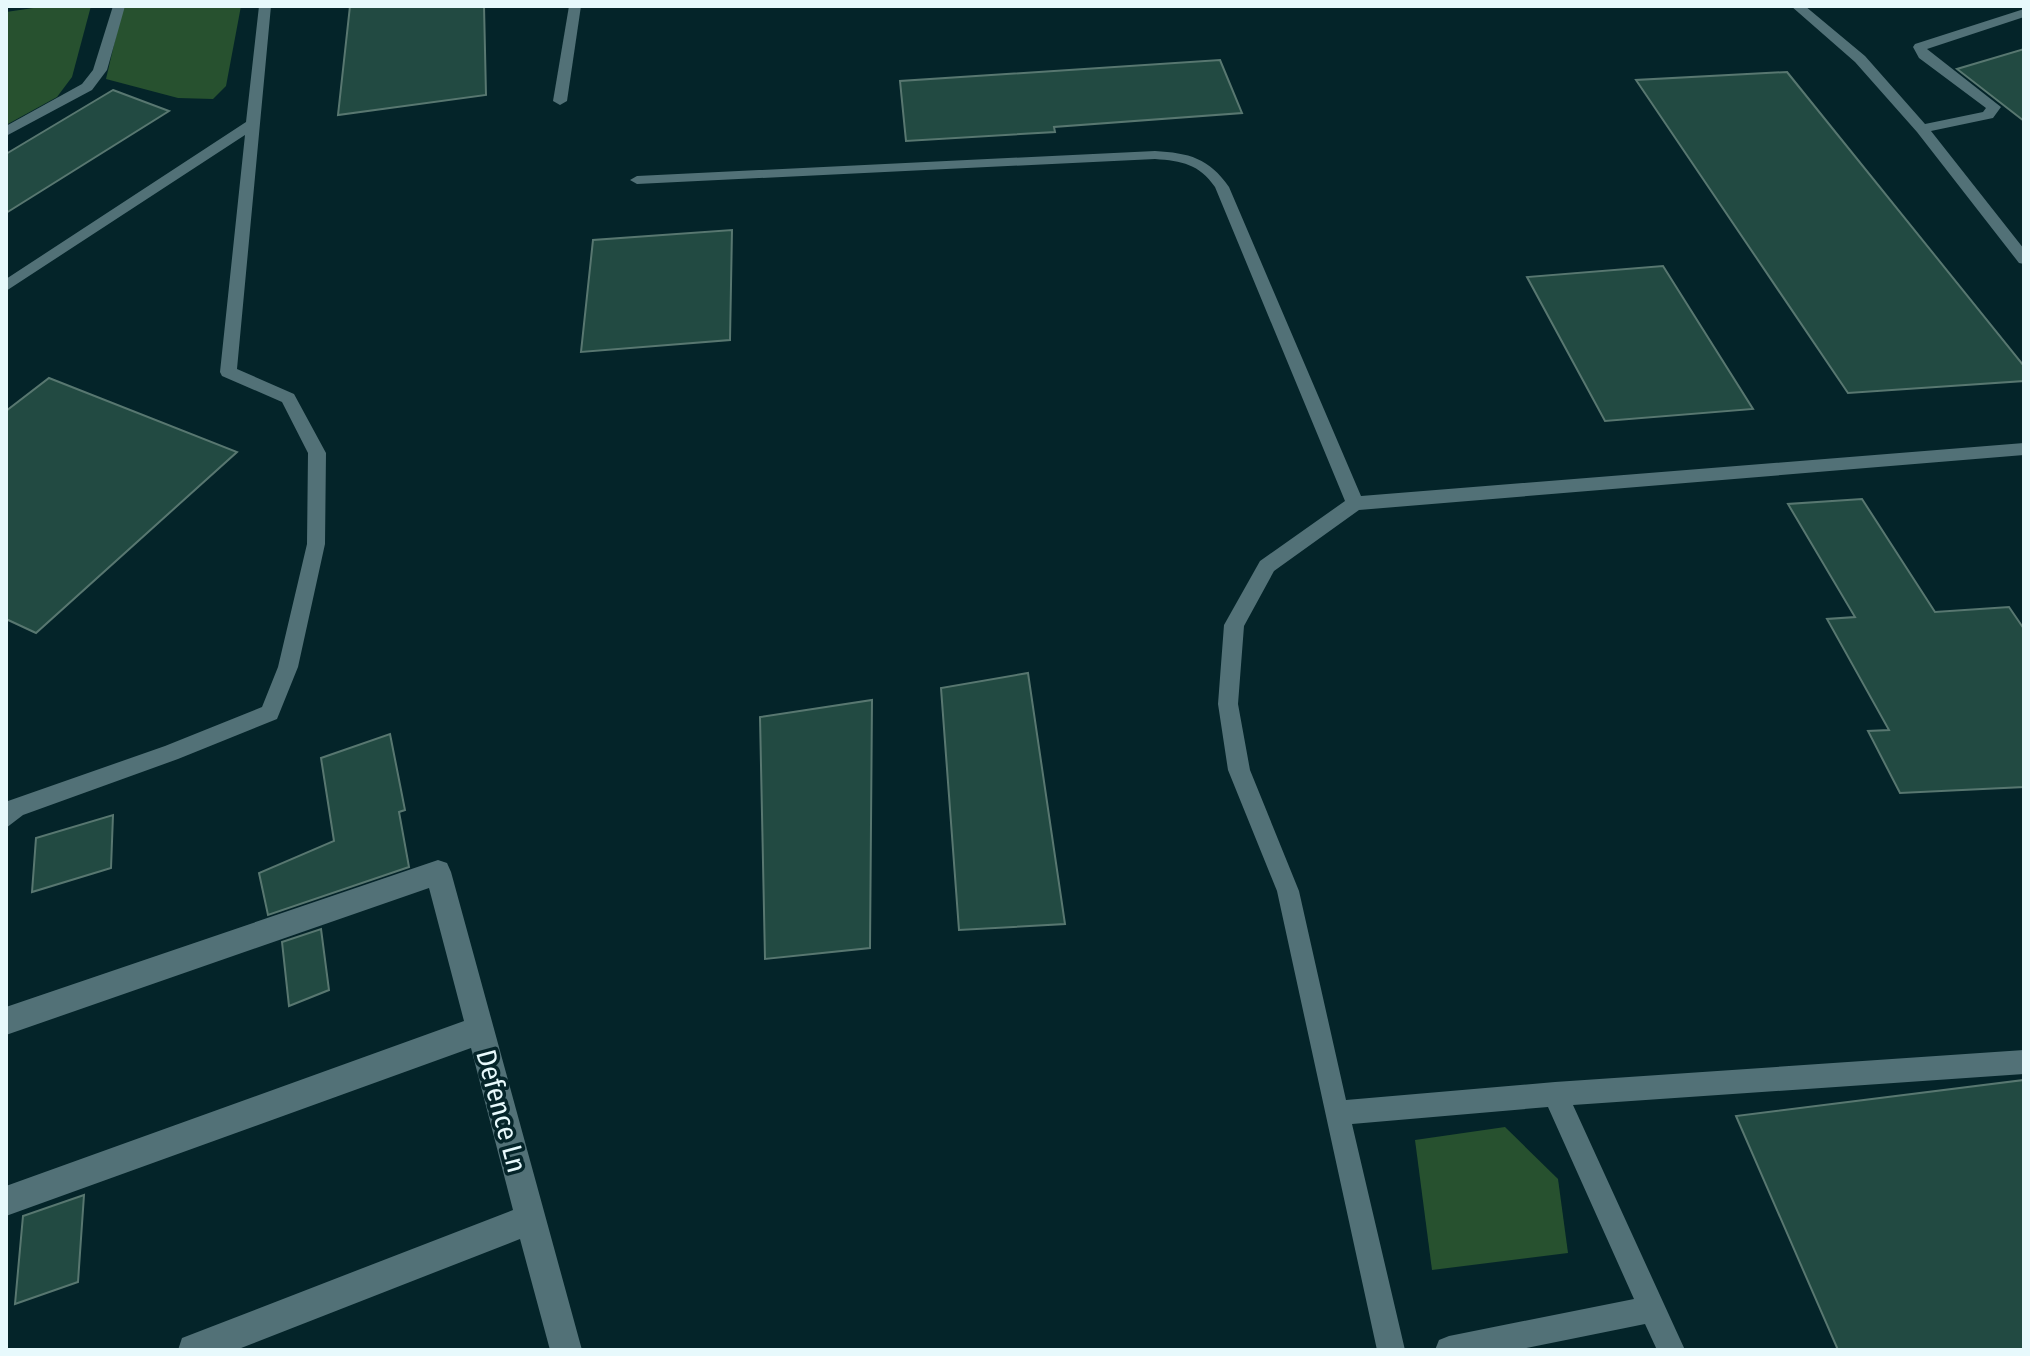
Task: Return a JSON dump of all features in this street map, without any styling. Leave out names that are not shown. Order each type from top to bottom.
[{"type":"street","name":"Defence Ln","points":[[6,1021],[438,872],[566,1350]]},
{"type":"street","points":[[6,1201],[480,1030]]},
{"type":"street","points":[[194,1350],[531,1219]]},
{"type":"lane","points":[[6,132],[87,87],[100,70],[119,6]]},
{"type":"lane","points":[[6,818],[16,808],[171,753],[270,713],[288,667],[316,544],[317,453],[288,398],[228,372],[265,6]]},
{"type":"lane","points":[[560,101],[575,6]]},
{"type":"lane","points":[[1797,6],[1860,59],[1922,129],[2024,259]]},
{"type":"lane","points":[[1922,129],[1988,115],[1994,107],[1924,55],[1920,47],[2024,13]]},
{"type":"lane","points":[[6,286],[252,124]]},
{"type":"lane","points":[[637,180],[1155,155],[1191,157],[1210,169],[1222,187],[1355,503]]},
{"type":"lane","points":[[1391,1350],[1288,891],[1239,770],[1228,704],[1234,625],[1267,566],[1355,503],[2024,449]]},
{"type":"lane","points":[[1337,1113],[1555,1094],[2024,1062]]},
{"type":"lane","points":[[1555,1094],[1671,1350]]},
{"type":"lane","points":[[1449,1350],[1654,1309]]},
{"type":"green space","points":[[47,6],[91,6],[72,77],[57,97],[6,125],[6,12]]},
{"type":"green space","points":[[123,6],[241,6],[226,86],[213,99],[178,98],[106,79]]},
{"type":"green space","points":[[1505,1127],[1558,1179],[1568,1253],[1432,1270],[1415,1140]]},
{"type":"building","points":[[350,6],[484,6],[486,95],[338,115]]},
{"type":"building","points":[[2024,49],[2024,121],[1957,69]]},
{"type":"building","points":[[1220,60],[1242,113],[1054,127],[1055,132],[906,141],[900,81]]},
{"type":"building","points":[[1787,72],[2024,366],[2024,381],[1848,393],[1636,80]]},
{"type":"building","points":[[113,90],[169,111],[6,213],[6,154]]},
{"type":"building","points":[[732,230],[730,340],[581,352],[593,240]]},
{"type":"building","points":[[1663,266],[1753,409],[1605,421],[1527,277]]},
{"type":"building","points":[[49,378],[237,452],[36,633],[6,619],[6,411]]},
{"type":"building","points":[[1862,499],[1935,612],[2009,607],[2024,629],[2024,787],[1900,793],[1868,731],[1889,730],[1827,619],[1855,617],[1788,504]]},
{"type":"building","points":[[1028,673],[1065,924],[959,930],[941,688]]},
{"type":"building","points":[[872,700],[870,948],[765,959],[760,717]]},
{"type":"building","points":[[390,734],[405,810],[399,812],[409,867],[268,915],[259,873],[334,841],[321,758]]},
{"type":"building","points":[[113,815],[111,868],[32,892],[36,838]]},
{"type":"building","points":[[321,929],[329,990],[289,1006],[282,942]]},
{"type":"building","points":[[2024,1080],[2024,1350],[1838,1350],[1736,1116]]},
{"type":"building","points":[[84,1195],[78,1282],[15,1304],[23,1216]]}]
